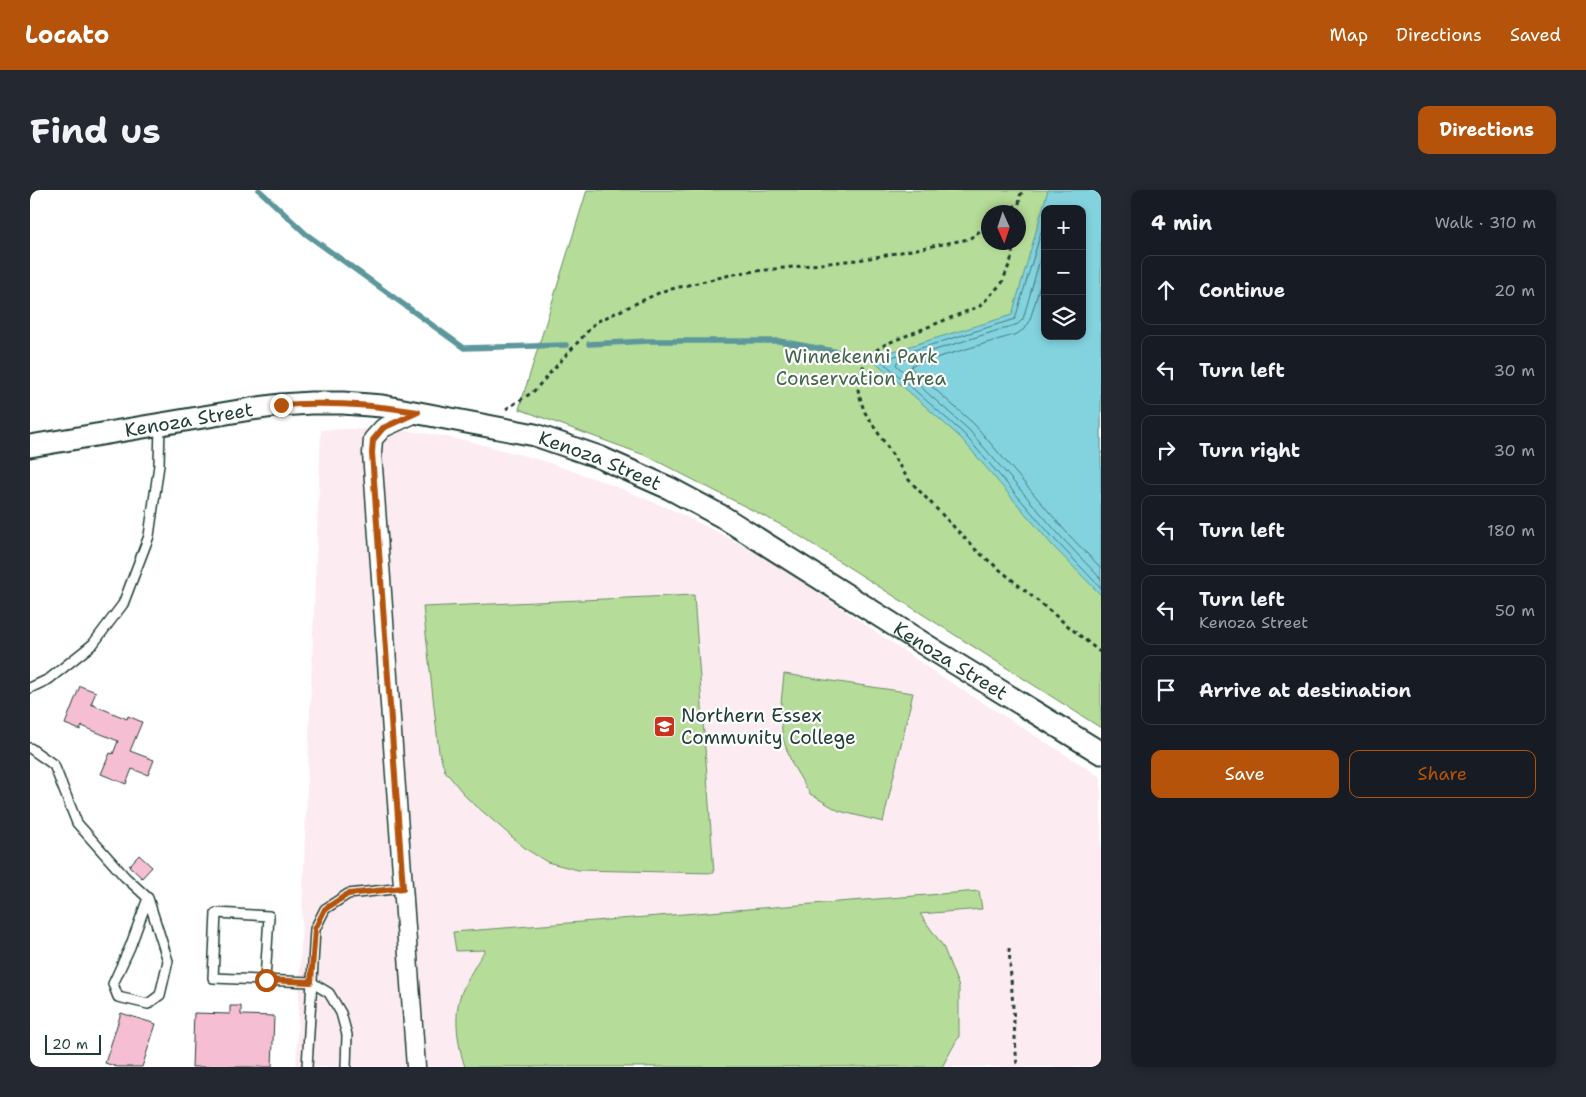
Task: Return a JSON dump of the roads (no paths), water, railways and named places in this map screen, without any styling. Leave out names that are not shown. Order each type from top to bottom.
[{"type":"street","name":"Kenoza Street","points":[[30,446],[274,406],[311,403],[382,406],[535,435],[599,458],[669,488],[723,517],[1101,753]]},
{"type":"street","points":[[416,1067],[372,453],[373,440],[383,428],[418,412]]},
{"type":"lane","points":[[30,688],[49,679],[93,644],[123,604],[149,536],[159,465],[160,424]]},
{"type":"lane","points":[[30,748],[54,765],[77,823],[125,877],[148,898],[168,962],[160,995],[148,1004],[118,997],[113,984],[130,947],[148,898]]},
{"type":"lane","points":[[307,1067],[315,929],[325,909],[348,894],[403,888]]},
{"type":"lane","points":[[266,980],[269,916],[216,913],[213,978],[311,982],[329,993],[342,1013],[347,1035],[346,1067]]},
{"type":"water","points":[[1048,190],[1101,190],[1101,595],[1053,546],[961,438],[871,358],[1012,315],[1041,214],[1041,340],[1086,340],[1086,205],[1044,205]]},
{"type":"waterway","points":[[259,190],[306,234],[464,348],[566,345]]},
{"type":"waterway","points":[[589,344],[648,341],[779,341],[871,358]]},
{"type":"place","name":"Northern Essex Community College","points":[[665,726]]},
{"type":"park label","name":"Winnekenni Park Conservation Area","points":[[861,367]]}]
